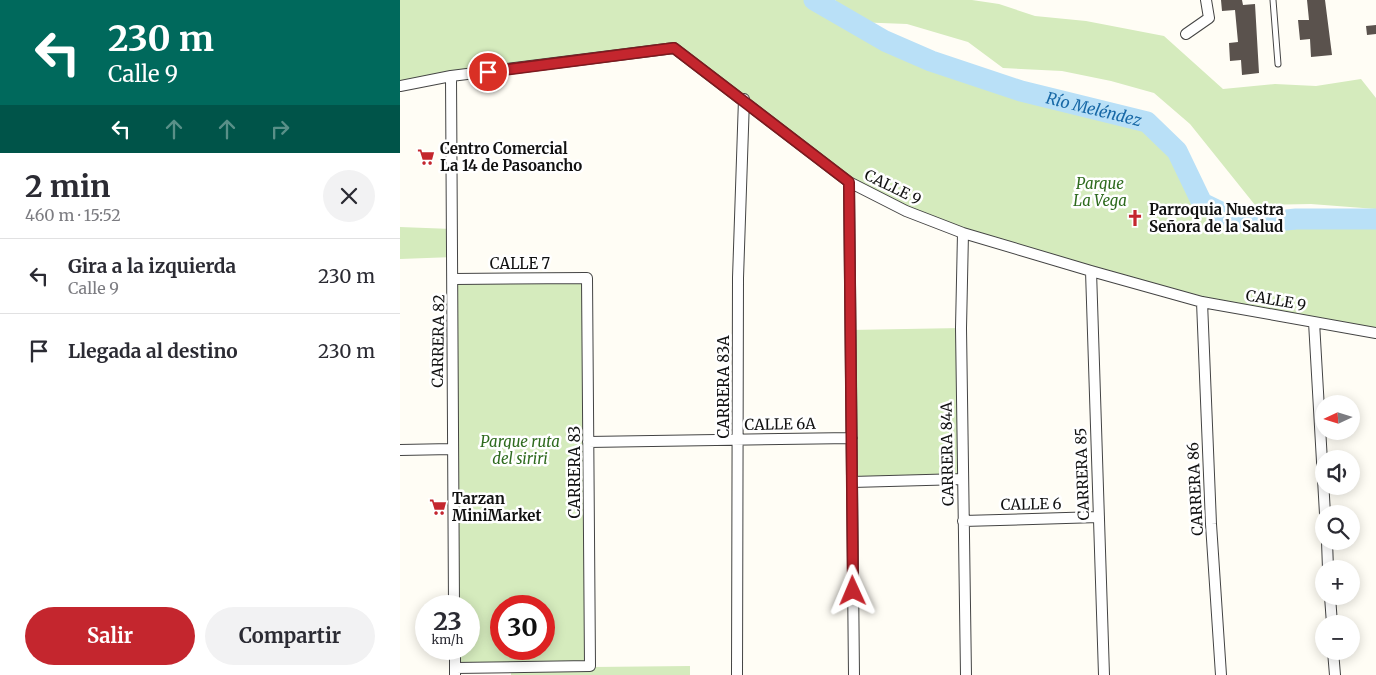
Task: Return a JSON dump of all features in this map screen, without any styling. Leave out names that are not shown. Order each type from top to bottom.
[{"type":"street","points":[[1186,34],[1209,18],[1206,0]]},
{"type":"street","name":"CALLE 9","points":[[400,86],[452,76],[674,48],[849,182],[906,211],[963,233],[1091,272],[1202,302],[1376,333]]},
{"type":"street","name":"CARRERA 82","points":[[452,76],[454,595]]},
{"type":"street","name":"CARRERA 83A","points":[[737,675],[738,278],[744,100]]},
{"type":"street","points":[[849,182],[854,675]]},
{"type":"street","name":"CARRERA 84A","points":[[963,233],[961,328],[966,675]]},
{"type":"street","name":"CARRERA 85","points":[[1091,272],[1104,675]]},
{"type":"street","name":"CALLE 7","points":[[454,279],[587,278]]},
{"type":"street","name":"CARRERA 83","points":[[455,671],[590,666],[587,278]]},
{"type":"street","name":"CARRERA 86","points":[[1202,302],[1211,524],[1221,675]]},
{"type":"street","points":[[1314,322],[1324,505]]},
{"type":"street","name":"CALLE 6A","points":[[588,442],[852,438]]},
{"type":"street","points":[[400,450],[452,449]]},
{"type":"street","points":[[852,482],[963,479]]},
{"type":"street","name":"CALLE 6","points":[[963,521],[1099,517]]},
{"type":"street","points":[[1334,660],[1335,675]]},
{"type":"lane","points":[[1273,0],[1278,64]]},
{"type":"green space","name":"Parque La Vega","points":[[400,0],[814,0],[885,41],[931,61],[1021,91],[1147,122],[1177,151],[1202,203],[1239,221],[1376,219],[1376,333],[1202,302],[963,233],[849,182],[674,48],[400,86]]},
{"type":"green space","points":[[835,0],[972,0],[999,4],[1035,16],[1086,21],[1164,36],[1223,89],[1275,84],[1316,86],[1361,79],[1376,98],[1376,209],[1311,204],[1255,205],[1190,124],[1154,93],[1111,81],[1062,71],[1003,68],[968,42],[907,24],[855,22]]},
{"type":"green space","points":[[400,227],[452,229],[454,257],[400,259]]},
{"type":"green space","name":"Parque ruta del siriri","points":[[587,278],[593,667],[690,666],[690,675],[511,675],[511,668],[455,668],[455,660],[480,660],[480,595],[454,595],[454,279]]},
{"type":"green space","points":[[961,328],[963,479],[852,482],[850,330]]},
{"type":"building","points":[[1221,0],[1242,0],[1243,5],[1255,4],[1259,73],[1242,75],[1241,60],[1230,61],[1229,43],[1238,42],[1235,10],[1222,11]]},
{"type":"building","points":[[1307,0],[1325,0],[1332,55],[1311,57],[1310,39],[1300,40],[1298,20],[1309,20]]},
{"type":"building","points":[[1376,25],[1376,34],[1367,35],[1366,26]]},
{"type":"waterway","name":"Río Meléndez","points":[[814,0],[885,41],[931,61],[1021,91],[1147,122],[1177,151],[1202,203],[1239,221],[1376,219]]},
{"type":"place","name":"Centro Comercial La 14 de Pasoancho","points":[[426,157]]},
{"type":"place","name":"Parroquia Nuestra Señora de la Salud","points":[[1135,218]]},
{"type":"place","name":"Tarzan MiniMarket","points":[[438,507]]},
{"type":"route","points":[[488,72],[674,48],[849,182],[853,591]]}]
